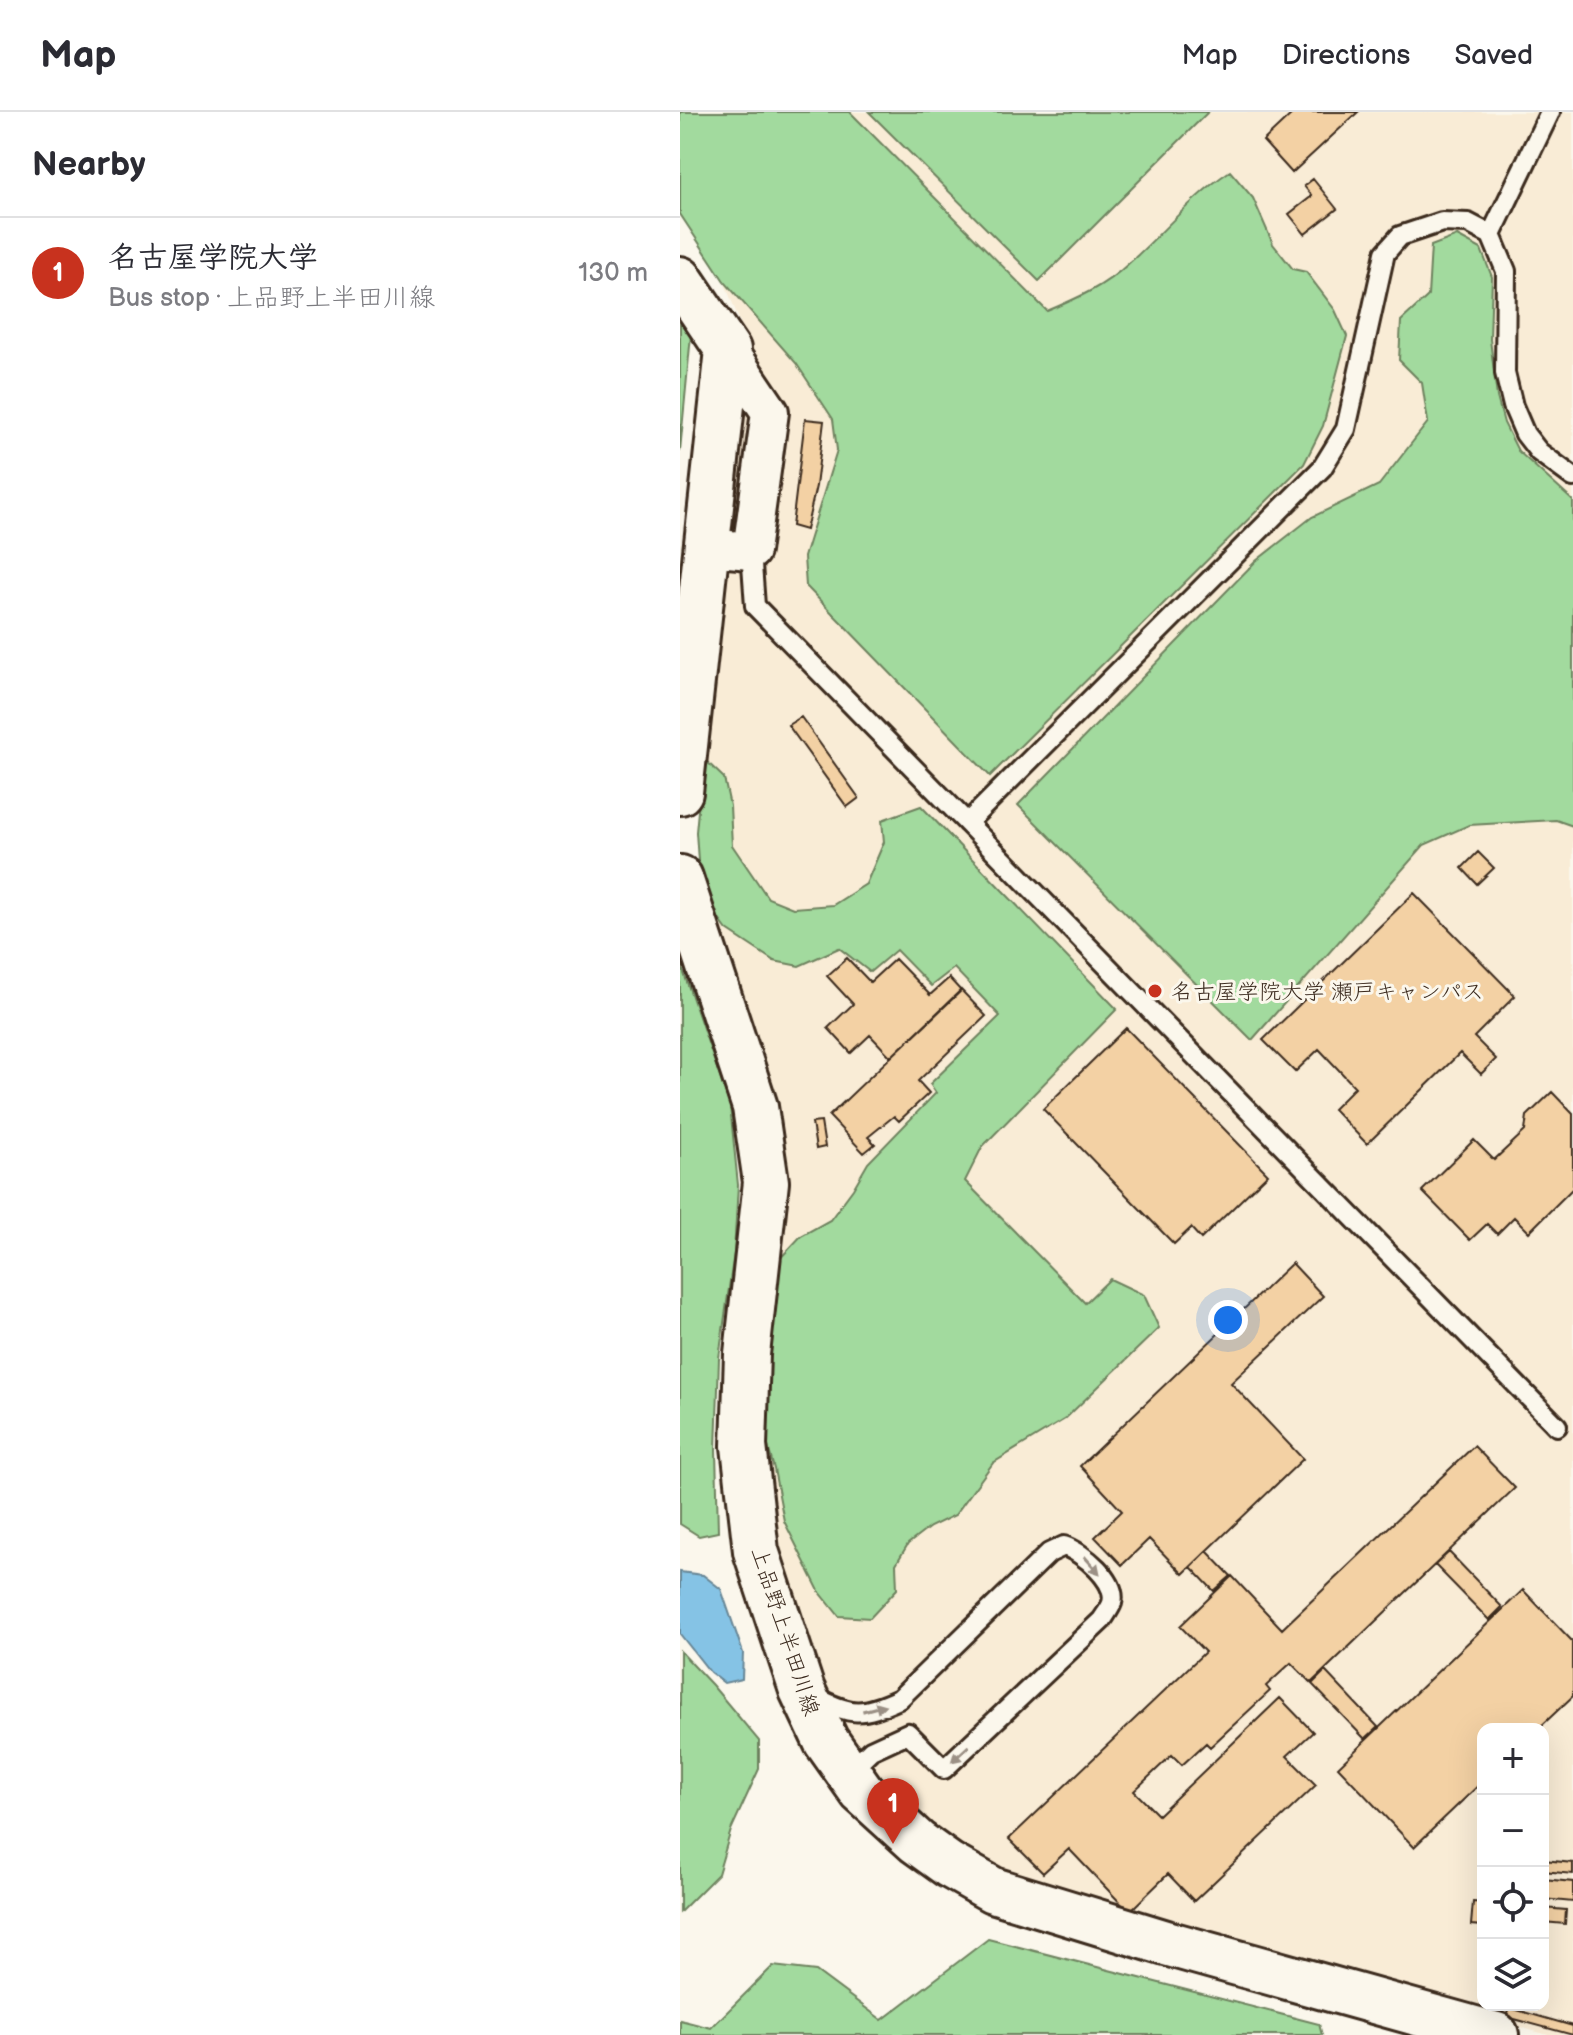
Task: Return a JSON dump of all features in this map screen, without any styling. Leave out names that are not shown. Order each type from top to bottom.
[{"type":"street","points":[[680,279],[770,412],[751,551],[706,547]]},
{"type":"street","points":[[680,792],[728,350]]},
{"type":"street","name":"上品野上半田川線","points":[[680,878],[755,1107],[766,1182],[747,1354],[744,1446],[756,1551],[802,1690],[826,1741],[862,1792],[917,1842],[993,1890],[1166,1943],[1496,2035]]},
{"type":"lane","points":[[1491,235],[1550,112]]},
{"type":"lane","points":[[967,823],[1322,468],[1346,429],[1385,253],[1400,236],[1442,222],[1468,223],[1491,235],[1506,271],[1505,373],[1513,406],[1525,434],[1539,452],[1573,477]]},
{"type":"lane","points":[[751,551],[755,606],[1557,1426]]},
{"type":"lane","points":[[802,1690],[841,1710],[870,1712],[899,1699],[1049,1553],[1064,1546],[1080,1552],[1111,1586],[1112,1602],[1102,1620],[944,1769],[908,1733],[871,1750],[849,1771]]},
{"type":"shaded area","name":"名古屋学院大学 瀬戸キャンパス","points":[[680,112],[1573,112],[1573,2035],[1548,2035],[961,1863],[832,1738],[761,1516],[775,1264],[696,832],[732,395],[743,330],[724,281],[680,214]]},
{"type":"green space","points":[[680,112],[850,112],[1047,311],[1110,279],[1230,171],[1253,198],[1273,244],[1293,269],[1306,272],[1335,310],[1347,336],[1323,426],[1304,464],[990,776],[806,586],[804,557],[837,450],[833,419],[796,363],[724,281],[680,214]]},
{"type":"green space","points":[[869,112],[1208,112],[1039,281]]},
{"type":"green space","points":[[1457,236],[1481,249],[1492,277],[1490,339],[1497,397],[1504,423],[1518,451],[1573,501],[1573,826],[1556,820],[1469,825],[1424,845],[1252,1040],[1018,805],[1256,561],[1312,517],[1379,485],[1428,422],[1422,383],[1399,360],[1401,321],[1428,296],[1431,246]]},
{"type":"green space","points":[[680,317],[691,335],[680,451]]},
{"type":"green space","points":[[703,758],[724,778],[730,806],[732,845],[768,898],[793,908],[833,905],[866,884],[884,842],[882,820],[921,806],[1117,1009],[982,1147],[965,1181],[1085,1303],[1110,1279],[1144,1295],[1159,1328],[1065,1419],[993,1463],[955,1515],[930,1527],[908,1544],[896,1564],[897,1589],[870,1618],[839,1616],[819,1591],[784,1521],[761,1420],[775,1264],[801,1236],[830,1220],[868,1163],[936,1093],[930,1084],[1000,1016],[954,968],[931,986],[896,950],[870,972],[839,948],[799,966],[774,961],[727,930],[710,907],[699,875],[696,832]]},
{"type":"green space","points":[[680,962],[730,1106],[738,1185],[734,1253],[719,1358],[716,1450],[718,1532],[699,1536],[680,1524]]},
{"type":"green space","points":[[680,1651],[759,1741],[759,1769],[731,1830],[718,1874],[680,1912]]},
{"type":"green space","points":[[988,1939],[1319,2024],[1322,2035],[680,2035],[680,2020],[711,2028],[773,1966],[816,1971],[882,2020]]},
{"type":"water","points":[[680,1572],[703,1575],[721,1589],[743,1653],[742,1679],[724,1683],[710,1672],[680,1634]]},
{"type":"building","points":[[1294,112],[1358,112],[1292,173],[1263,141]]},
{"type":"building","points":[[1313,179],[1337,209],[1305,234],[1289,214],[1312,196],[1304,186]]},
{"type":"building","points":[[805,419],[824,421],[816,486],[806,530],[792,526]]},
{"type":"building","points":[[801,717],[859,798],[847,807],[788,725]]},
{"type":"building","points":[[1478,852],[1494,868],[1477,884],[1462,868]]},
{"type":"building","points":[[1414,893],[1515,996],[1474,1037],[1496,1059],[1481,1074],[1460,1053],[1367,1144],[1333,1109],[1355,1087],[1319,1049],[1295,1072],[1263,1040]]},
{"type":"building","points":[[847,958],[870,982],[895,959],[930,995],[949,978],[961,991],[891,1057],[870,1035],[851,1053],[828,1028],[853,1004],[827,976]]},
{"type":"building","points":[[961,990],[986,1016],[918,1081],[929,1093],[899,1121],[894,1116],[868,1137],[875,1144],[864,1153],[829,1116]]},
{"type":"building","points":[[1126,1028],[1268,1174],[1201,1239],[1191,1228],[1174,1244],[1043,1109]]},
{"type":"building","points":[[1552,1092],[1573,1114],[1573,1188],[1529,1232],[1514,1217],[1497,1234],[1487,1224],[1470,1240],[1422,1191],[1474,1140],[1494,1160],[1525,1131],[1527,1116]]},
{"type":"building","points":[[821,1122],[825,1147],[816,1149],[812,1123]]},
{"type":"building","points":[[1292,1263],[1323,1296],[1231,1383],[1303,1459],[1183,1574],[1149,1539],[1122,1565],[1095,1537],[1122,1511],[1080,1466]]},
{"type":"building","points":[[1474,1446],[1515,1488],[1311,1683],[1291,1663],[1266,1686],[1270,1691],[1210,1747],[1206,1743],[1182,1765],[1172,1755],[1134,1791],[1158,1815],[1280,1698],[1313,1732],[1287,1756],[1316,1785],[1194,1901],[1168,1874],[1129,1912],[1069,1849],[1043,1873],[1009,1839],[1205,1652],[1180,1626],[1232,1576],[1282,1629]]},
{"type":"building","points":[[1207,1551],[1231,1576],[1214,1591],[1191,1567]]},
{"type":"building","points":[[1449,1552],[1502,1607],[1489,1620],[1435,1565]]},
{"type":"building","points":[[1523,1590],[1573,1642],[1573,1696],[1544,1723],[1477,1723],[1477,1787],[1414,1847],[1338,1767]]},
{"type":"building","points":[[1325,1671],[1378,1727],[1365,1739],[1312,1684]]},
{"type":"building","points":[[1549,1861],[1573,1863],[1573,1874],[1549,1872]]},
{"type":"building","points":[[1549,1880],[1573,1882],[1573,1902],[1549,1900]]},
{"type":"building","points":[[1473,1902],[1477,1902],[1477,1926],[1471,1925]]},
{"type":"building","points":[[1549,1909],[1566,1910],[1565,1924],[1549,1923]]},
{"type":"building","points":[[1509,2011],[1520,2011],[1573,2026],[1573,2035],[1507,2017]]},
{"type":"place","name":"名古屋学院大学 瀬戸キャンパス","points":[[1155,991]]},
{"type":"place","name":"名古屋学院大学","points":[[893,1844]]}]
